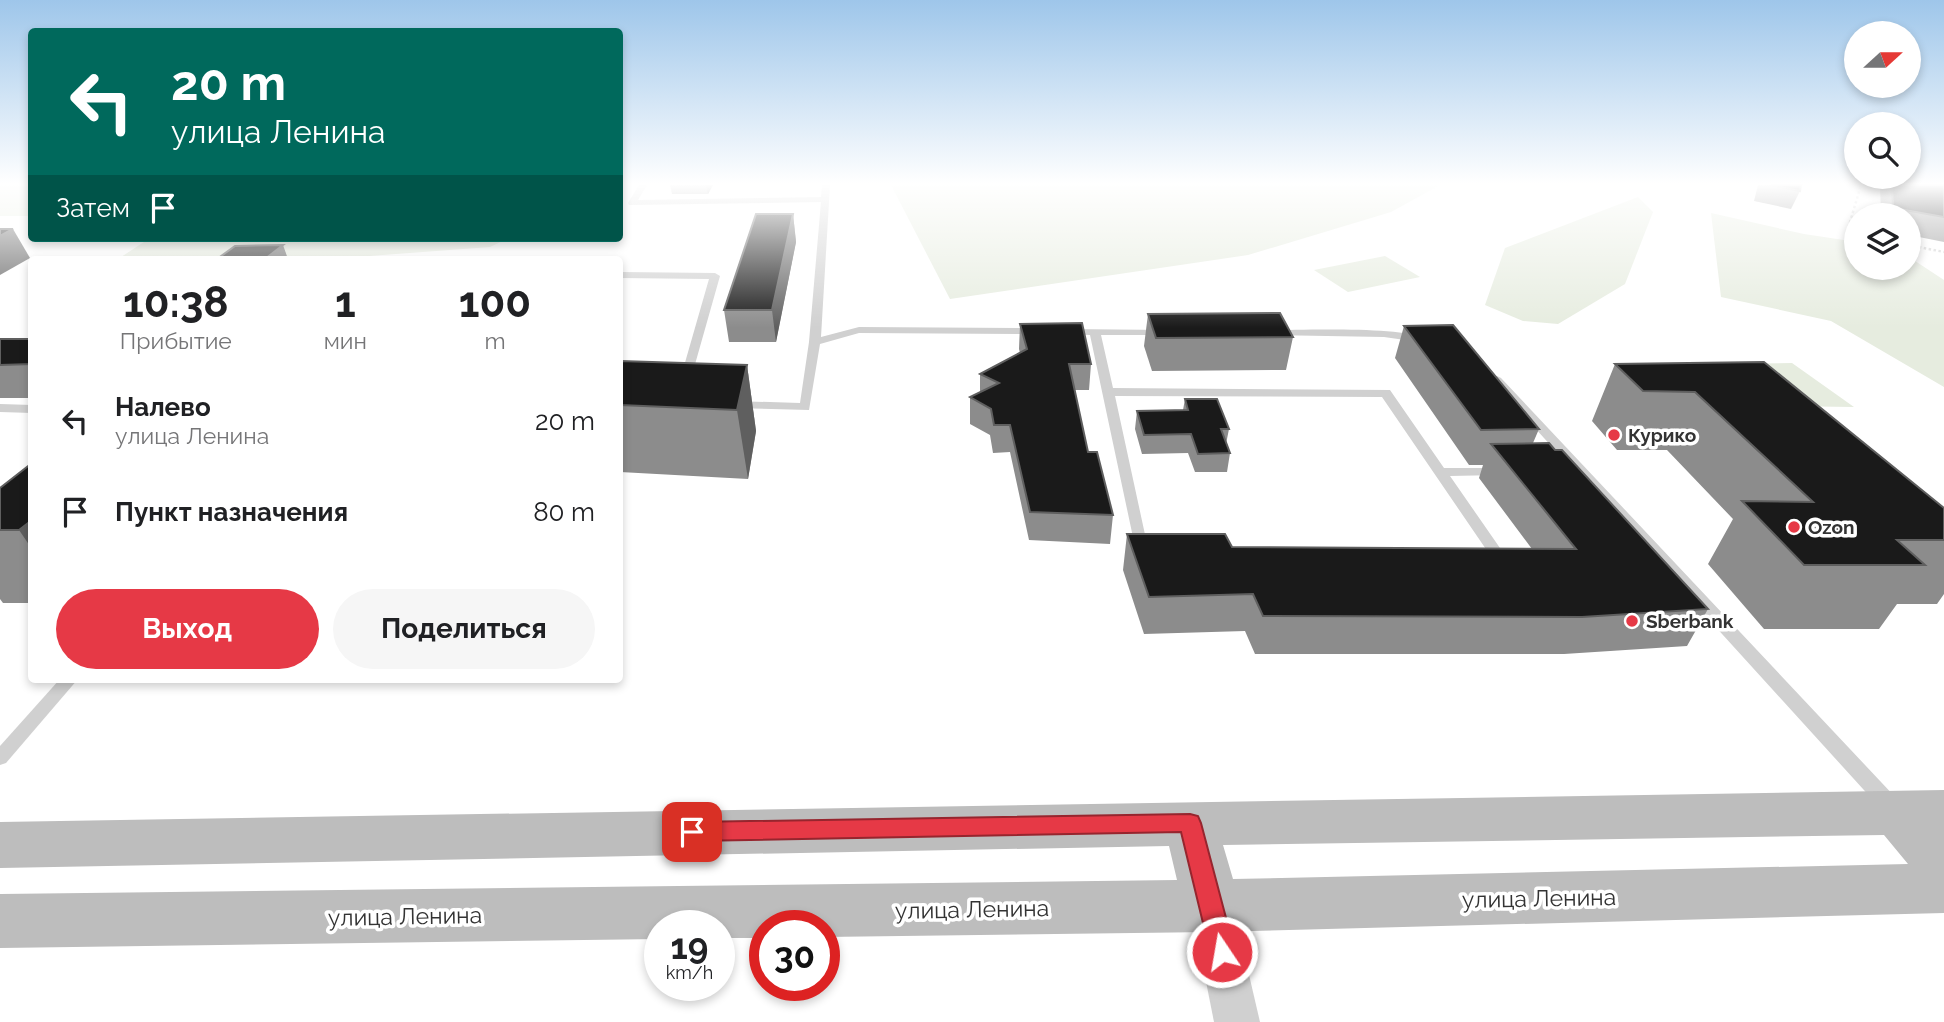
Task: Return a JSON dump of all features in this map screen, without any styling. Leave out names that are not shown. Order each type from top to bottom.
[{"type":"main road","points":[[0,845],[1190,823],[1921,813],[1944,866]]},
{"type":"main road","points":[[1190,823],[1212,906]]},
{"type":"main road","name":"улица Ленина","points":[[0,921],[1212,906],[1944,888]]},
{"type":"street","points":[[1212,906],[1237,1022]]},
{"type":"lane","points":[[716,405],[805,407],[815,342],[823,233]]},
{"type":"lane","points":[[623,275],[715,276],[682,392]]},
{"type":"lane","points":[[815,342],[859,330],[1177,332]]},
{"type":"lane","points":[[1095,332],[1144,562],[1158,562]]},
{"type":"lane","points":[[1260,333],[1384,334],[1435,342]]},
{"type":"lane","points":[[1485,367],[1574,470],[1921,813]]},
{"type":"lane","points":[[1108,391],[1386,393],[1502,561],[1488,561]]},
{"type":"lane","points":[[0,408],[28,409]]},
{"type":"lane","points":[[1441,472],[1511,471]]},
{"type":"lane","points":[[0,758],[66,683]]},
{"type":"path","points":[[1921,247],[1944,252]]},
{"type":"shaded area","points":[[916,233],[1322,233],[1248,255],[950,299]]},
{"type":"shaded area","points":[[1545,233],[1645,233],[1625,284],[1558,324],[1523,321],[1485,305],[1505,248]]},
{"type":"shaded area","points":[[1713,233],[1798,233],[1844,240],[1844,280],[1921,280],[1921,265],[1944,280],[1944,387],[1831,321],[1721,297]]},
{"type":"shaded area","points":[[144,242],[501,242],[490,247],[369,256],[123,256]]},
{"type":"shaded area","points":[[1385,256],[1420,277],[1348,292],[1314,270]]},
{"type":"shaded area","points":[[1792,363],[1854,407],[1777,406],[1722,364]]},
{"type":"building","points":[[750,233],[789,233],[772,310],[724,310]]},
{"type":"building","points":[[283,245],[269,256],[221,256],[235,246]]},
{"type":"building","points":[[1280,313],[1293,337],[1156,338],[1148,314]]},
{"type":"building","points":[[1082,323],[1091,364],[1069,364],[1088,452],[1097,452],[1113,515],[1030,512],[1010,425],[994,425],[991,409],[970,397],[999,383],[980,374],[1027,349],[1020,324]]},
{"type":"building","points":[[1453,325],[1539,429],[1481,430],[1404,326]]},
{"type":"building","points":[[0,339],[28,339],[28,364],[0,365]]},
{"type":"building","points":[[623,361],[747,365],[737,410],[623,405]]},
{"type":"building","points":[[1764,362],[1944,508],[1944,540],[1897,540],[1925,565],[1804,565],[1742,501],[1813,502],[1695,392],[1643,391],[1615,364]]},
{"type":"building","points":[[1185,399],[1217,399],[1229,429],[1221,429],[1230,453],[1198,454],[1191,434],[1144,435],[1137,411],[1188,410]]},
{"type":"building","points":[[1549,443],[1555,450],[1562,450],[1708,609],[1582,617],[1263,616],[1253,594],[1149,597],[1127,534],[1225,534],[1232,547],[1576,549],[1491,444]]},
{"type":"building","points":[[28,466],[28,523],[19,530],[0,530],[0,488]]},
{"type":"place","name":"Курико","points":[[1614,435]]},
{"type":"place","name":"Ozon","points":[[1794,527]]},
{"type":"place","name":"Sberbank","points":[[1632,621]]},
{"type":"route","points":[[692,832],[1190,823],[1222,952]]}]
